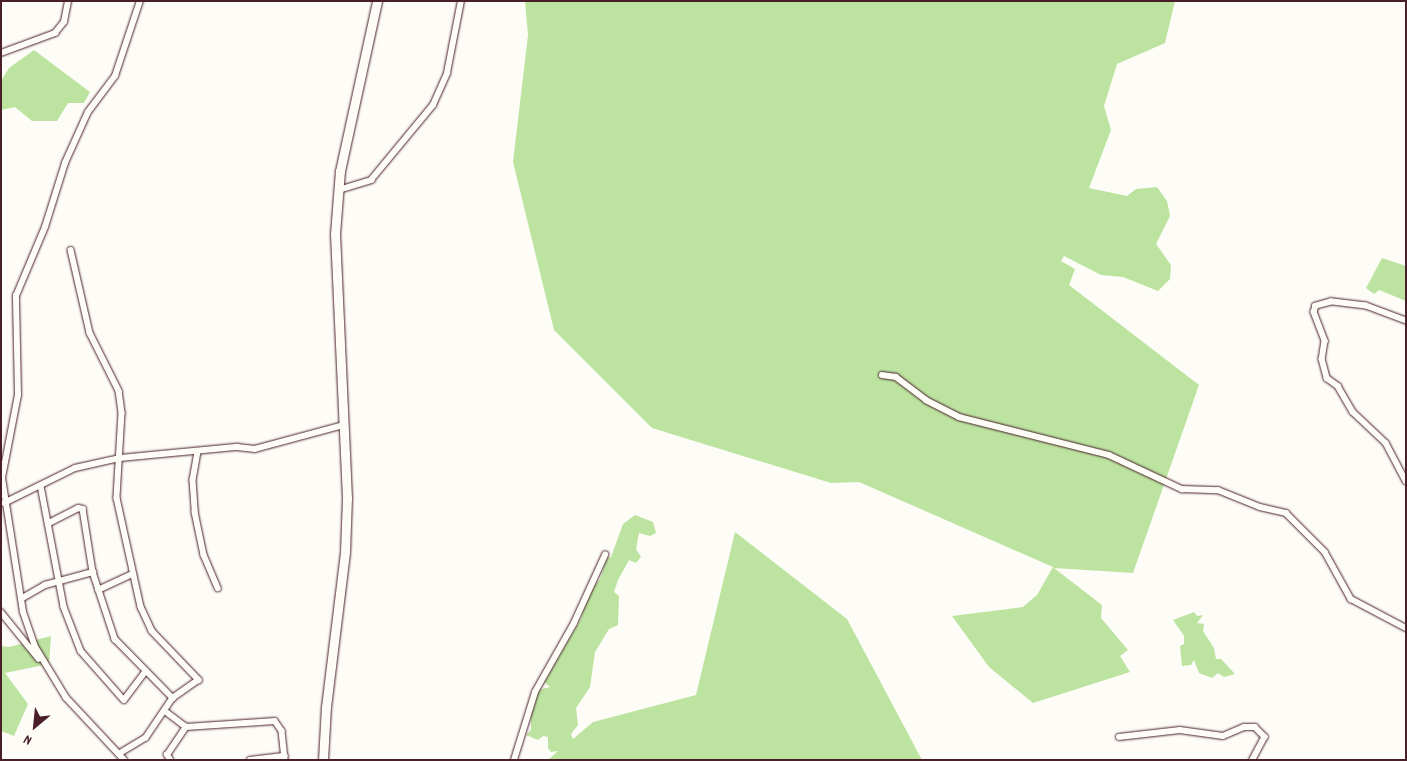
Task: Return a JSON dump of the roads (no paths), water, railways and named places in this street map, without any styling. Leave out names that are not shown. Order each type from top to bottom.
[{"type":"highway","points":[[323,760],[326,707],[345,552],[344,425],[335,263],[338,190],[343,153],[377,1]]},
{"type":"street","points":[[1,53],[55,32],[64,22],[68,1]]},
{"type":"street","points":[[43,664],[29,631],[20,599],[4,503],[4,467],[18,395],[16,296],[45,228],[65,163],[88,112],[114,76],[140,1]]},
{"type":"street","points":[[338,190],[372,180],[433,105],[448,72],[461,1]]},
{"type":"street","points":[[71,250],[90,333],[119,392],[120,458],[117,498],[133,574],[148,624],[199,680],[173,698],[146,738],[119,754]]},
{"type":"street","points":[[1406,321],[1366,306],[1331,302],[1316,306],[1314,312],[1325,341],[1322,359],[1327,378],[1338,386],[1353,412],[1386,443],[1406,481]]},
{"type":"street","points":[[882,375],[896,377],[926,400],[959,417],[1109,455],[1182,489],[1218,490],[1260,507],[1286,513],[1324,552],[1351,599],[1406,628]]},
{"type":"street","points":[[4,503],[75,468],[120,458],[237,447],[255,449],[344,425]]},
{"type":"street","points":[[198,452],[193,480],[195,512],[209,571],[218,588]]},
{"type":"street","points":[[41,486],[64,608],[81,651],[124,700],[145,672]]},
{"type":"street","points":[[49,522],[78,508],[83,509],[92,572],[115,639],[145,672],[173,698]]},
{"type":"street","points":[[514,760],[535,692],[574,623],[605,555]]},
{"type":"street","points":[[20,599],[59,581],[92,572]]},
{"type":"street","points":[[98,590],[133,574]]},
{"type":"street","points":[[1,612],[43,664],[77,712],[124,760]]},
{"type":"street","points":[[165,711],[186,727],[275,721],[282,731],[285,758],[250,760]]},
{"type":"street","points":[[170,760],[167,756],[186,727]]},
{"type":"street","points":[[1119,737],[1180,730],[1223,736],[1244,727],[1255,727],[1266,737],[1253,760]]}]
